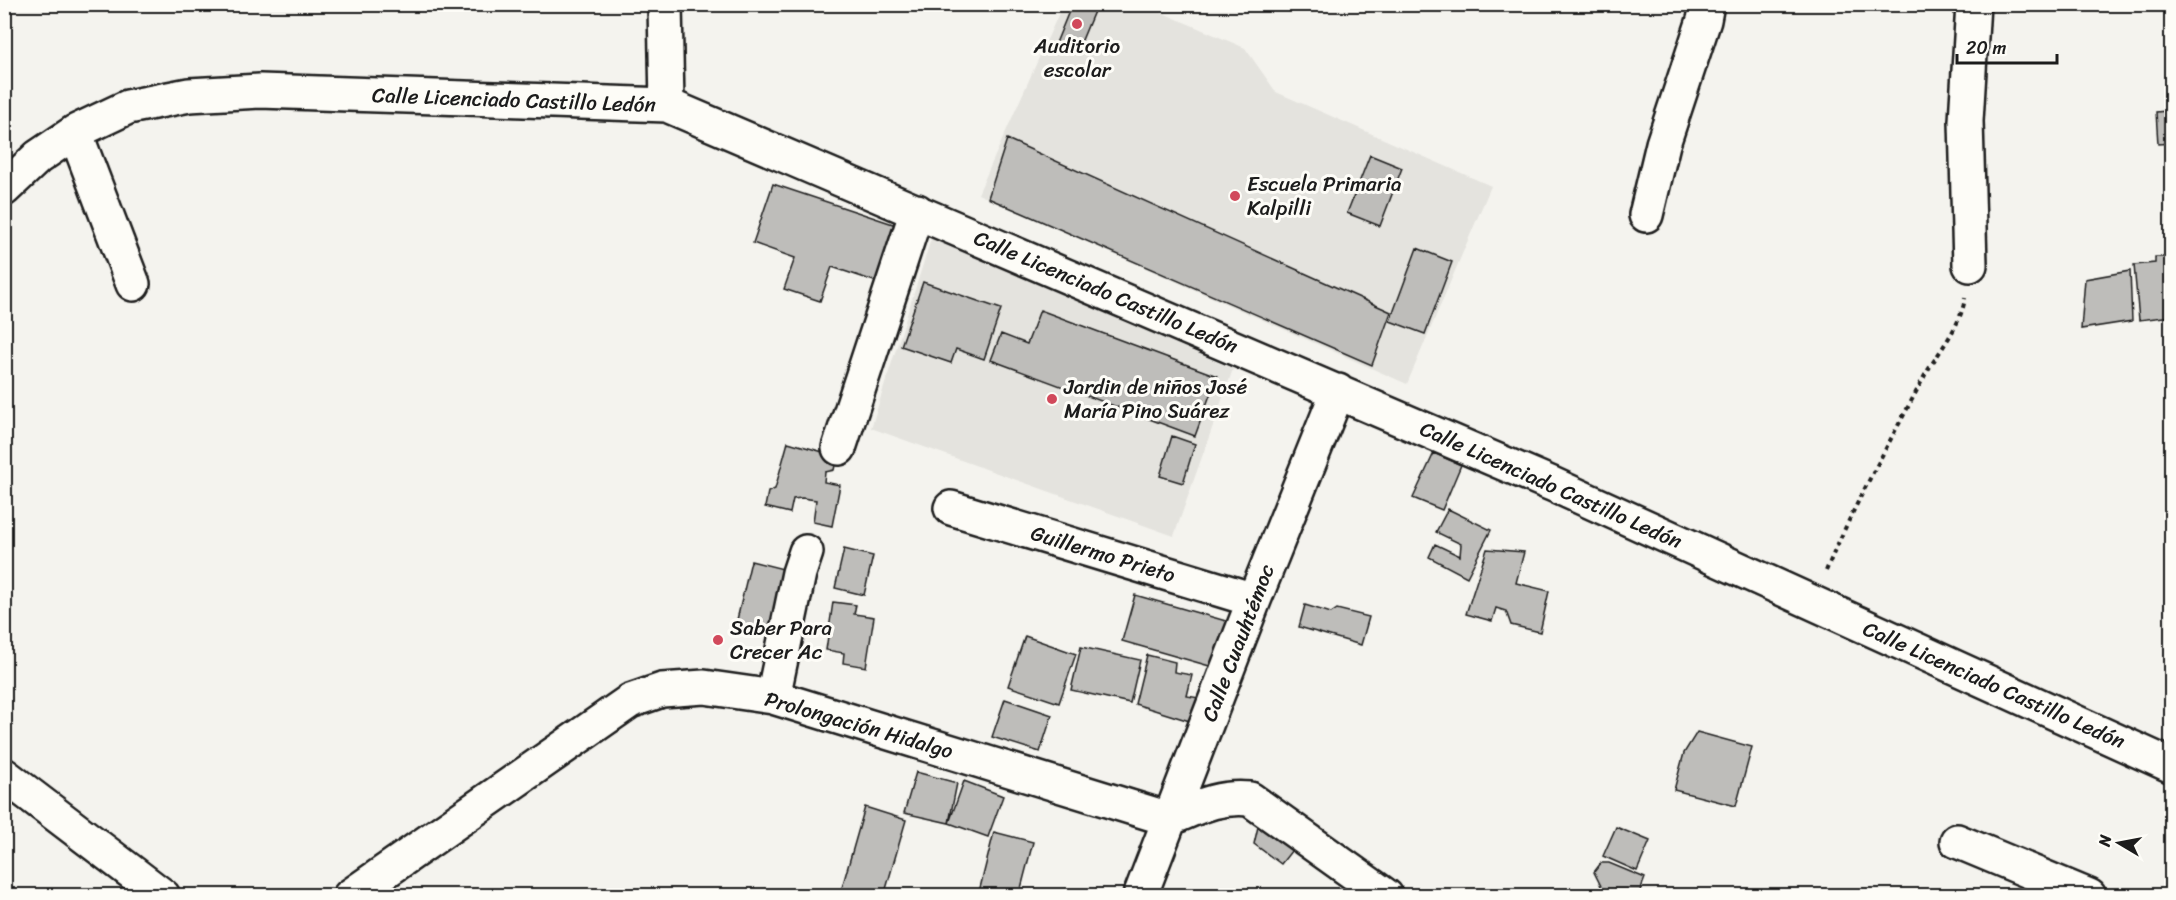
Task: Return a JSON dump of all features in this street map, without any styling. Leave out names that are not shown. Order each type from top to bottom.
[{"type":"street","points":[[665,4],[667,105]]},
{"type":"street","points":[[1646,215],[1663,144],[1704,20],[1707,4]]},
{"type":"street","points":[[1970,265],[1966,121],[1973,4]]},
{"type":"street","name":"Calle Licenciado Castillo Ledón","points":[[4,189],[38,158],[75,132],[128,107],[189,95],[260,91],[667,105],[1552,484],[2172,766]]},
{"type":"street","points":[[75,132],[133,284]]},
{"type":"street","points":[[839,448],[917,211]]},
{"type":"street","name":"Calle Cuauhtémoc","points":[[1140,896],[1254,600],[1338,391]]},
{"type":"street","name":"Guillermo Prieto","points":[[951,508],[1254,600]]},
{"type":"street","points":[[773,697],[799,573],[806,552]]},
{"type":"street","name":"Prolongación Hidalgo","points":[[350,896],[630,701],[662,690],[704,687],[773,697],[1169,819]]},
{"type":"street","points":[[4,775],[163,896]]},
{"type":"street","points":[[1169,819],[1211,802],[1231,797],[1250,799],[1386,896]]},
{"type":"street","points":[[1957,841],[2089,896]]},
{"type":"path","points":[[1813,603],[1842,531],[1927,372],[1964,309],[1970,265]]},
{"type":"shaded area","name":"Escuela Primaria Kalpilli","points":[[1063,4],[1144,5],[1245,48],[1276,92],[1491,186],[1407,384],[978,194]]},
{"type":"shaded area","name":"Jardin de niños José María Pino Suárez","points":[[932,236],[1233,369],[1174,536],[871,428]]},
{"type":"building","name":"Auditorio escolar","points":[[1072,4],[1097,4],[1077,52],[1056,43]]},
{"type":"building","points":[[2172,102],[2172,143],[2158,144],[2156,112],[2167,111],[2167,103]]},
{"type":"building","points":[[1007,139],[1391,312],[1372,365],[988,198]]},
{"type":"building","points":[[1370,155],[1402,168],[1380,226],[1347,213]]},
{"type":"building","points":[[773,184],[902,227],[883,284],[832,267],[820,301],[784,289],[795,258],[753,243]]},
{"type":"building","points":[[1417,248],[1452,262],[1425,334],[1390,321]]},
{"type":"building","points":[[2155,257],[2172,257],[2172,316],[2139,320],[2134,265],[2155,263]]},
{"type":"building","points":[[2130,271],[2132,321],[2081,329],[2085,279]]},
{"type":"building","points":[[923,282],[1001,309],[984,359],[956,349],[951,363],[901,346]]},
{"type":"building","points":[[1040,310],[1217,376],[1195,436],[991,360],[1001,334],[1027,344]]},
{"type":"building","points":[[1172,436],[1195,444],[1183,483],[1160,476]]},
{"type":"building","points":[[788,442],[837,456],[834,470],[825,472],[824,482],[840,485],[832,526],[813,522],[816,500],[793,499],[790,513],[765,507],[768,492],[775,489]]},
{"type":"building","points":[[1434,453],[1461,465],[1442,510],[1413,498]]},
{"type":"building","points":[[1448,509],[1491,530],[1467,577],[1429,557],[1435,544],[1460,556],[1461,544],[1436,532]]},
{"type":"building","points":[[844,549],[873,556],[864,595],[835,588]]},
{"type":"building","points":[[1487,549],[1524,552],[1516,583],[1549,591],[1540,632],[1511,625],[1506,611],[1496,608],[1492,621],[1466,614]]},
{"type":"building","points":[[751,561],[799,573],[784,635],[736,624]]},
{"type":"building","points":[[1135,595],[1233,623],[1220,669],[1122,641]]},
{"type":"building","points":[[833,602],[856,605],[854,614],[874,617],[866,667],[843,663],[844,653],[826,650]]},
{"type":"building","points":[[1305,605],[1331,613],[1337,609],[1369,617],[1361,645],[1299,627]]},
{"type":"building","points":[[1025,636],[1076,654],[1059,703],[1008,686]]},
{"type":"building","points":[[1081,647],[1140,660],[1130,703],[1071,690]]},
{"type":"building","points":[[1147,655],[1175,662],[1174,672],[1192,675],[1187,696],[1205,699],[1196,723],[1135,704]]},
{"type":"building","points":[[1005,699],[1052,715],[1040,752],[992,737]]},
{"type":"building","points":[[1697,732],[1752,747],[1736,806],[1674,790],[1684,753]]},
{"type":"building","points":[[916,772],[957,783],[949,823],[904,813]]},
{"type":"building","points":[[964,781],[1003,796],[988,837],[949,823]]},
{"type":"building","points":[[865,807],[906,820],[884,896],[857,896],[841,891]]},
{"type":"building","points":[[1260,818],[1296,845],[1281,864],[1254,844]]},
{"type":"building","points":[[1616,827],[1650,841],[1637,871],[1603,856]]},
{"type":"building","points":[[994,832],[1033,842],[1019,896],[978,896]]},
{"type":"building","points":[[1601,863],[1609,863],[1645,878],[1638,896],[1612,896],[1604,892],[1594,872]]},
{"type":"place","name":"Auditorio escolar","points":[[1077,24]]},
{"type":"place","name":"Escuela Primaria Kalpilli","points":[[1235,196]]},
{"type":"place","name":"Jardin de niños José María Pino Suárez","points":[[1052,399]]},
{"type":"place","name":"Saber Para Crecer Ac","points":[[718,640]]}]
